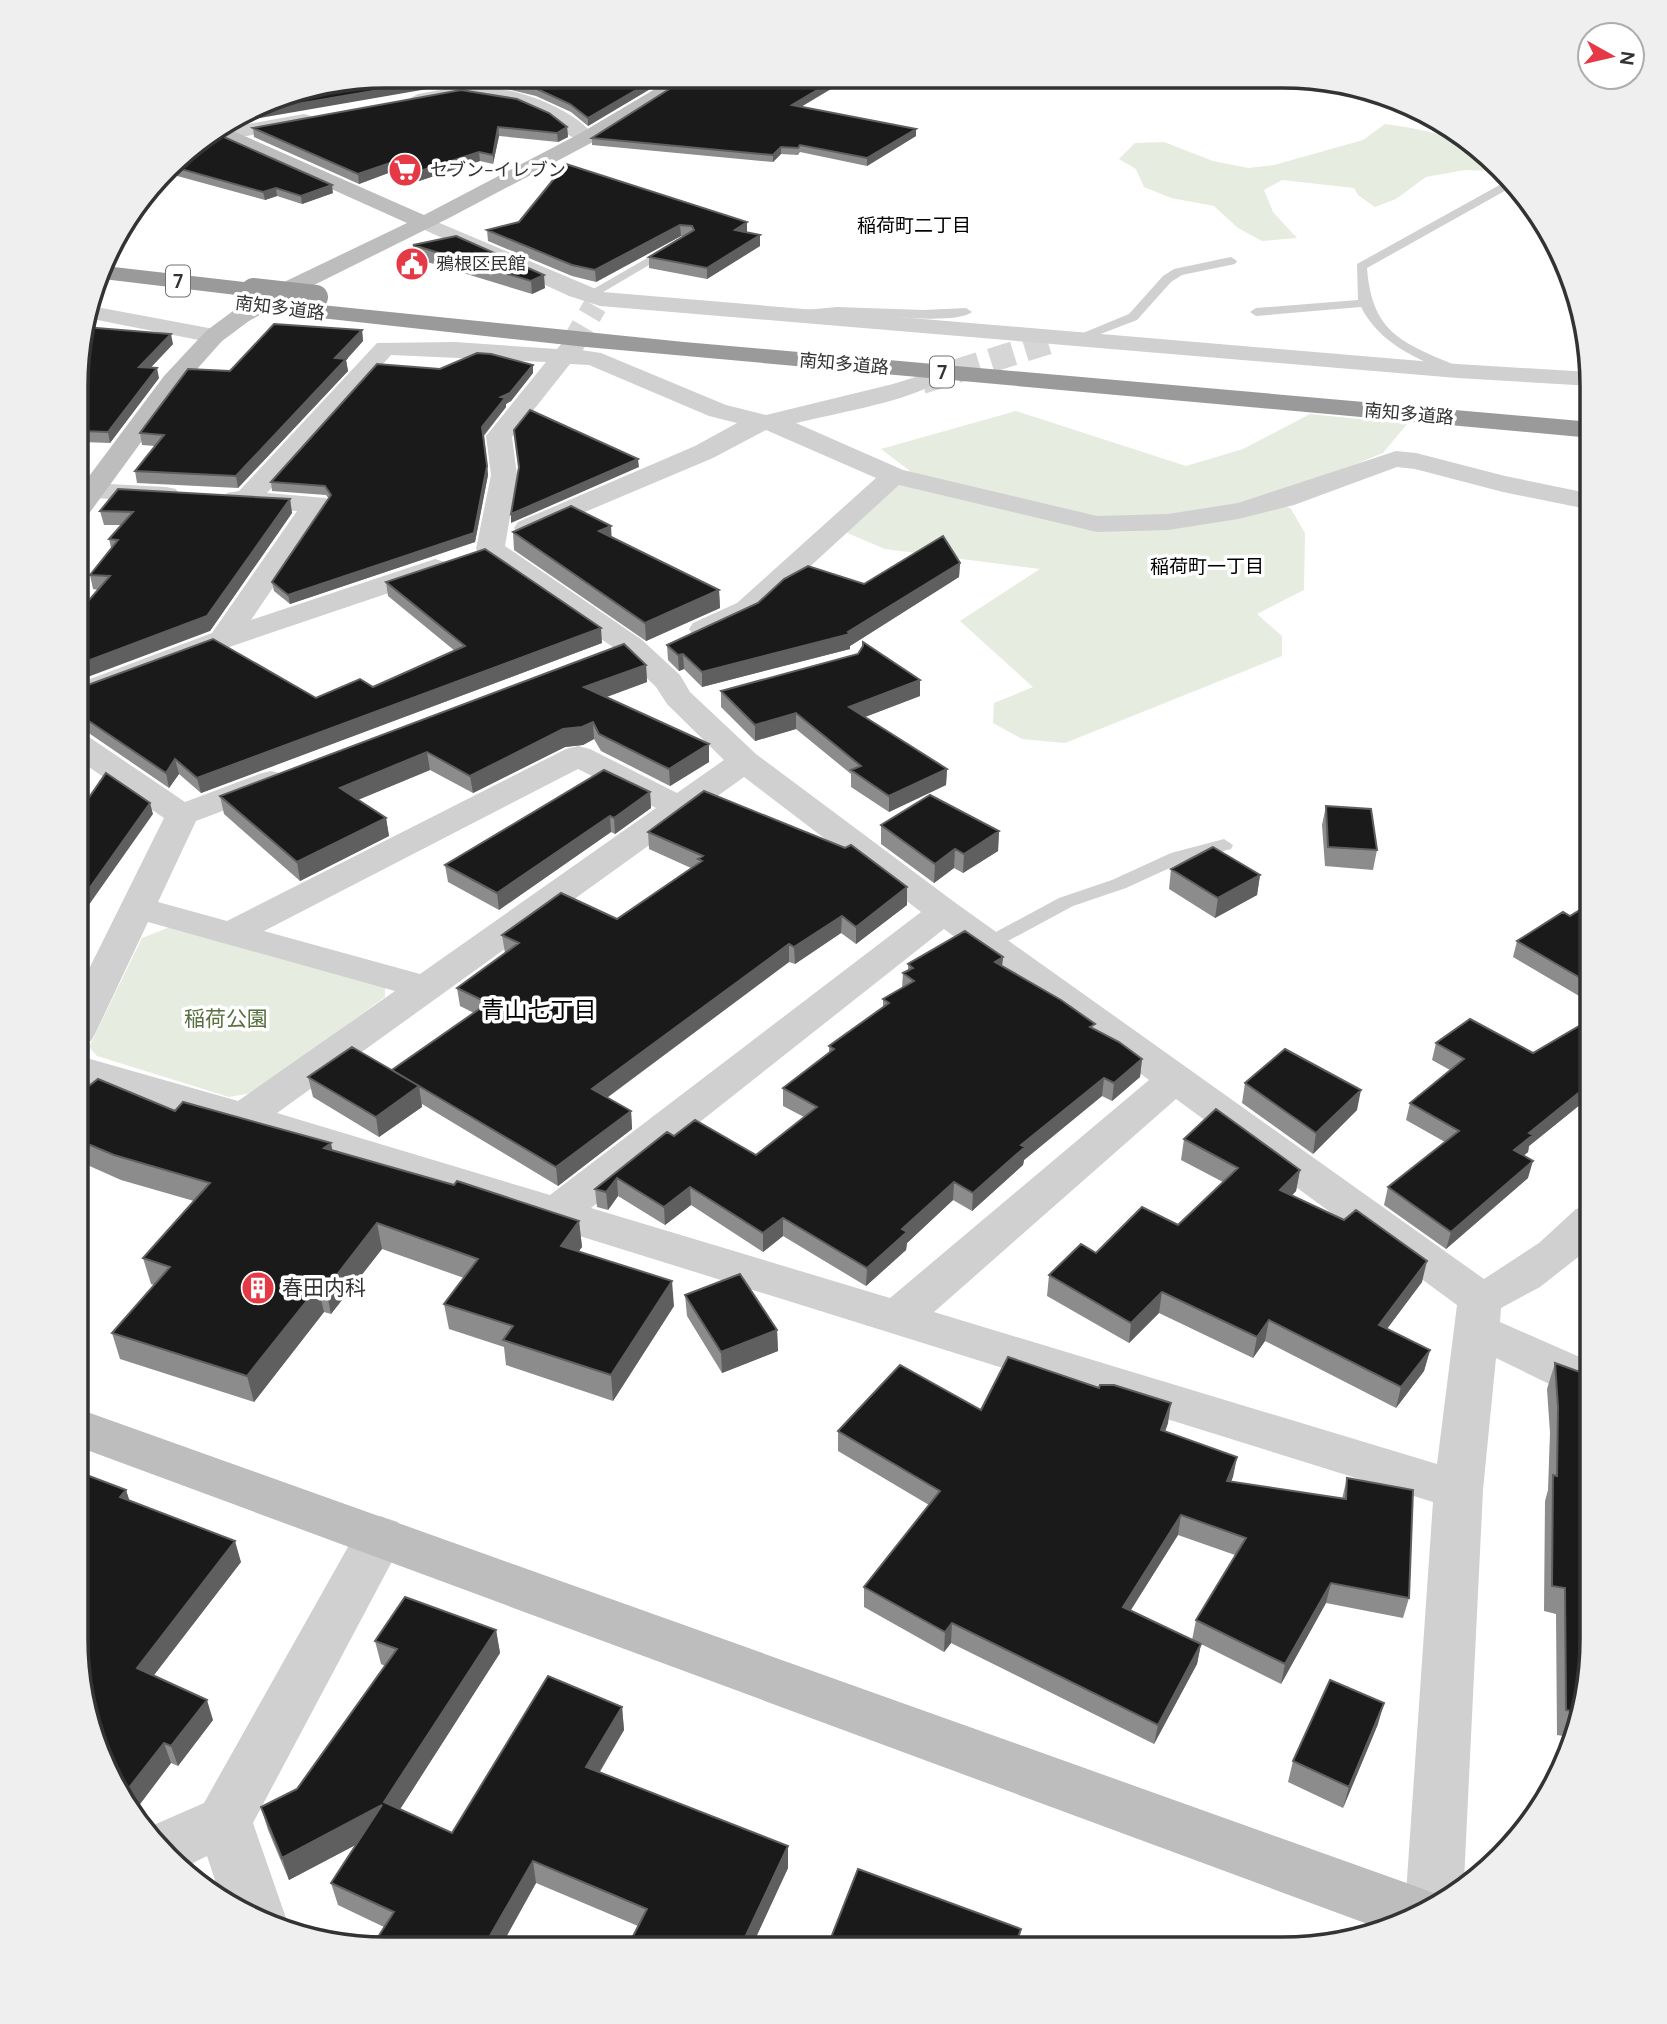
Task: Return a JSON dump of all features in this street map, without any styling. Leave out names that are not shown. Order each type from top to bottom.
[{"type":"highway","name":"南知多道路","points":[[110,273],[316,297],[701,336],[1580,412]]},
{"type":"highway","name":"南知多道路","points":[[104,288],[485,332],[1580,429]]},
{"type":"street","points":[[88,495],[173,381],[214,336],[241,316],[290,288],[586,138],[670,88]]},
{"type":"street","points":[[397,103],[462,91],[494,93],[563,119],[586,138]]},
{"type":"street","points":[[230,131],[329,116]]},
{"type":"street","points":[[224,135],[595,300],[1457,371],[1580,378]]},
{"type":"street","points":[[97,314],[214,336]]},
{"type":"street","points":[[246,500],[386,348],[568,351],[593,358],[718,411],[783,426],[894,476],[1097,524],[1129,525],[1189,520],[1261,506],[1396,459],[1416,461],[1503,484],[1580,500]]},
{"type":"street","points":[[490,549],[503,475],[499,436],[568,351]]},
{"type":"street","points":[[88,691],[223,639],[490,549],[507,538],[704,452],[750,426],[901,390],[922,382]]},
{"type":"street","points":[[593,661],[654,648],[747,609],[894,476]]},
{"type":"street","points":[[88,500],[199,497],[316,504],[223,639]]},
{"type":"street","points":[[490,549],[654,648],[669,682],[699,701],[744,761],[944,912],[1176,1078],[1524,1350],[1580,1378]]},
{"type":"street","points":[[88,751],[182,814]]},
{"type":"street","points":[[230,934],[578,756],[680,807]]},
{"type":"street","points":[[244,1117],[744,761]]},
{"type":"street","points":[[88,1008],[182,814],[297,771]]},
{"type":"street","points":[[138,908],[425,987]]},
{"type":"street","points":[[556,1213],[944,912]]},
{"type":"street","points":[[88,1072],[1458,1490]]},
{"type":"street","points":[[898,1317],[1176,1078]]},
{"type":"street","points":[[1435,1894],[1458,1490],[1478,1315],[1505,1290],[1580,1234]]},
{"type":"street","points":[[88,1431],[1404,1910]]},
{"type":"street","points":[[171,1845],[224,1821],[380,1537]]},
{"type":"street","points":[[224,1821],[253,1905]]},
{"type":"lane","points":[[1457,371],[1397,341],[1379,327],[1365,303],[1361,267],[1503,187]]},
{"type":"lane","points":[[595,300],[686,240]]},
{"type":"lane","points":[[1072,340],[1133,317],[1167,279],[1178,272],[1231,261]]},
{"type":"lane","points":[[1256,312],[1365,303]]},
{"type":"lane","points":[[792,316],[841,309],[943,315],[966,312]]},
{"type":"lane","points":[[988,944],[1066,902],[1119,884],[1178,857],[1224,845]]},
{"type":"green space","points":[[1385,124],[1431,132],[1447,138],[1487,171],[1465,170],[1426,177],[1396,199],[1375,207],[1358,195],[1354,188],[1282,180],[1264,190],[1273,212],[1297,238],[1262,241],[1238,228],[1214,206],[1171,198],[1144,187],[1136,169],[1119,159],[1135,143],[1164,142],[1213,161],[1248,168],[1274,165],[1363,140]]},
{"type":"green space","points":[[1016,411],[1186,466],[1243,449],[1310,414],[1407,424],[1383,453],[1272,498],[1291,509],[1305,533],[1304,590],[1257,614],[1282,636],[1282,656],[1065,743],[1022,739],[993,723],[994,703],[1033,687],[960,621],[1040,569],[885,549],[845,532],[910,471],[881,449]]},
{"type":"green space","name":"稲荷公園","points":[[170,927],[385,987],[385,997],[252,1093],[229,1097],[97,1056],[89,1047],[142,938]]},
{"type":"building","points":[[391,88],[280,107],[328,93]]},
{"type":"building","points":[[535,88],[639,88],[588,118],[570,104]]},
{"type":"building","points":[[671,88],[821,88],[792,105],[916,129],[867,158],[800,145],[798,148],[781,147],[773,155],[592,138]]},
{"type":"building","points":[[461,90],[517,99],[549,113],[567,127],[557,133],[498,127],[493,155],[479,152],[417,172],[390,163],[358,174],[253,128]]},
{"type":"building","points":[[223,136],[332,185],[301,196],[276,188],[263,192],[181,169]]},
{"type":"building","points":[[566,164],[747,222],[735,230],[760,235],[707,268],[649,257],[694,230],[692,226],[680,225],[595,270],[572,265],[487,230],[519,222]]},
{"type":"building","points":[[456,236],[544,275],[531,281],[413,245]]},
{"type":"building","points":[[274,324],[362,330],[335,358],[346,359],[236,476],[135,471],[164,435],[140,433],[188,369],[230,371]]},
{"type":"building","points":[[93,328],[171,334],[139,367],[157,368],[108,432],[88,431],[88,366]]},
{"type":"building","points":[[477,353],[533,365],[510,393],[501,397],[505,398],[482,427],[487,466],[474,533],[288,595],[272,582],[331,495],[325,486],[271,482],[377,364],[440,369]]},
{"type":"building","points":[[530,410],[638,459],[511,514],[519,467],[514,430]]},
{"type":"building","points":[[118,489],[290,499],[207,616],[88,661],[88,601],[110,576],[90,575],[118,540],[109,539],[133,512],[100,511]]},
{"type":"building","points":[[571,506],[611,526],[599,531],[719,590],[645,623],[513,532]]},
{"type":"building","points":[[943,536],[960,563],[848,632],[850,634],[702,672],[683,654],[678,655],[667,645],[758,603],[784,579],[808,566],[864,584]]},
{"type":"building","points":[[485,549],[601,628],[197,778],[175,759],[166,773],[88,720],[88,685],[213,639],[316,698],[360,679],[373,687],[465,646],[386,582]]},
{"type":"building","points":[[863,642],[920,680],[849,707],[947,769],[889,796],[851,770],[861,766],[796,713],[755,725],[721,691],[858,654]]},
{"type":"building","points":[[624,644],[646,665],[584,687],[709,744],[669,769],[599,734],[593,722],[582,727],[563,729],[470,776],[427,752],[340,788],[386,818],[297,862],[220,796]]},
{"type":"building","points":[[604,770],[650,792],[497,893],[445,865]]},
{"type":"building","points":[[106,773],[150,803],[88,890],[88,799]]},
{"type":"building","points":[[704,791],[845,848],[851,845],[907,887],[856,927],[842,916],[794,947],[789,944],[592,1089],[631,1111],[556,1167],[392,1070],[488,1003],[457,988],[519,943],[502,935],[561,893],[617,919],[702,861],[698,859],[703,856],[648,832]]},
{"type":"building","points":[[930,795],[999,831],[964,854],[955,849],[935,864],[881,825]]},
{"type":"building","points":[[1326,806],[1371,809],[1377,850],[1328,847]]},
{"type":"building","points":[[1213,847],[1260,875],[1218,898],[1171,869]]},
{"type":"building","points":[[1580,910],[1580,978],[1517,941],[1563,912],[1570,916]]},
{"type":"building","points":[[965,931],[1003,957],[995,962],[1061,1000],[1095,1024],[1090,1027],[1119,1042],[1142,1059],[1114,1083],[1104,1078],[1021,1145],[1025,1147],[973,1193],[954,1182],[902,1229],[907,1232],[867,1268],[783,1218],[763,1233],[690,1187],[664,1207],[617,1178],[606,1192],[595,1189],[667,1132],[674,1136],[695,1120],[756,1155],[817,1107],[783,1088],[834,1049],[829,1046],[889,1003],[883,999],[914,981],[903,973],[913,968],[908,964]]},
{"type":"building","points":[[1470,1019],[1533,1053],[1580,1025],[1580,1092],[1529,1133],[1533,1135],[1514,1150],[1533,1161],[1451,1232],[1388,1187],[1459,1131],[1410,1103],[1464,1059],[1436,1043]]},
{"type":"building","points":[[352,1047],[419,1086],[376,1117],[308,1077]]},
{"type":"building","points":[[1285,1049],[1361,1090],[1316,1133],[1245,1083]]},
{"type":"building","points":[[98,1079],[175,1111],[183,1102],[331,1143],[324,1148],[454,1185],[457,1181],[579,1221],[561,1246],[672,1281],[611,1375],[503,1340],[513,1326],[444,1304],[478,1259],[377,1223],[326,1289],[318,1287],[247,1376],[112,1333],[170,1267],[143,1258],[210,1183],[114,1155],[88,1144],[88,1087]]},
{"type":"building","points":[[1216,1109],[1300,1170],[1280,1190],[1344,1220],[1356,1210],[1427,1261],[1379,1325],[1430,1350],[1401,1387],[1269,1320],[1257,1337],[1162,1292],[1131,1323],[1049,1275],[1081,1244],[1096,1253],[1142,1207],[1178,1225],[1238,1168],[1184,1139]]},
{"type":"building","points":[[740,1274],[777,1330],[721,1352],[685,1295]]},
{"type":"building","points":[[1008,1357],[1099,1388],[1100,1385],[1114,1385],[1171,1403],[1161,1430],[1237,1457],[1227,1481],[1346,1499],[1347,1478],[1413,1490],[1409,1598],[1331,1583],[1285,1664],[1196,1620],[1246,1538],[1181,1515],[1123,1607],[1201,1644],[1158,1725],[952,1623],[945,1632],[864,1587],[940,1491],[838,1431],[900,1365],[981,1410]]},
{"type":"building","points":[[1555,1363],[1580,1372],[1580,1638],[1577,1677],[1570,1711],[1566,1710],[1565,1588],[1552,1586],[1553,1475],[1557,1476],[1558,1407]]},
{"type":"building","points":[[88,1476],[126,1490],[120,1497],[235,1541],[137,1668],[207,1700],[171,1746],[164,1743],[128,1789],[103,1734],[90,1677]]},
{"type":"building","points":[[405,1597],[496,1630],[384,1802],[452,1833],[548,1676],[622,1707],[586,1767],[788,1846],[745,1937],[633,1937],[647,1909],[533,1861],[489,1937],[378,1937],[394,1912],[331,1883],[382,1805],[282,1858],[261,1807],[297,1789],[397,1649],[375,1641]]},
{"type":"building","points":[[1330,1680],[1384,1703],[1349,1787],[1293,1761]]},
{"type":"building","points":[[858,1869],[1021,1929],[1018,1937],[831,1937]]},
{"type":"tunnel","points":[[571,347],[595,306]]},
{"type":"tunnel","points":[[922,382],[1059,339]]},
{"type":"place","name":"セブン-イレブン","points":[[405,170]]},
{"type":"place","name":"鴉根区民館","points":[[412,264]]},
{"type":"place","name":"春田内科","points":[[258,1288]]},
{"type":"district","name":"稲荷町二丁目","points":[[914,225]]},
{"type":"district","name":"稲荷町一丁目","points":[[1207,566]]},
{"type":"district","name":"青山七丁目","points":[[539,1010]]}]
